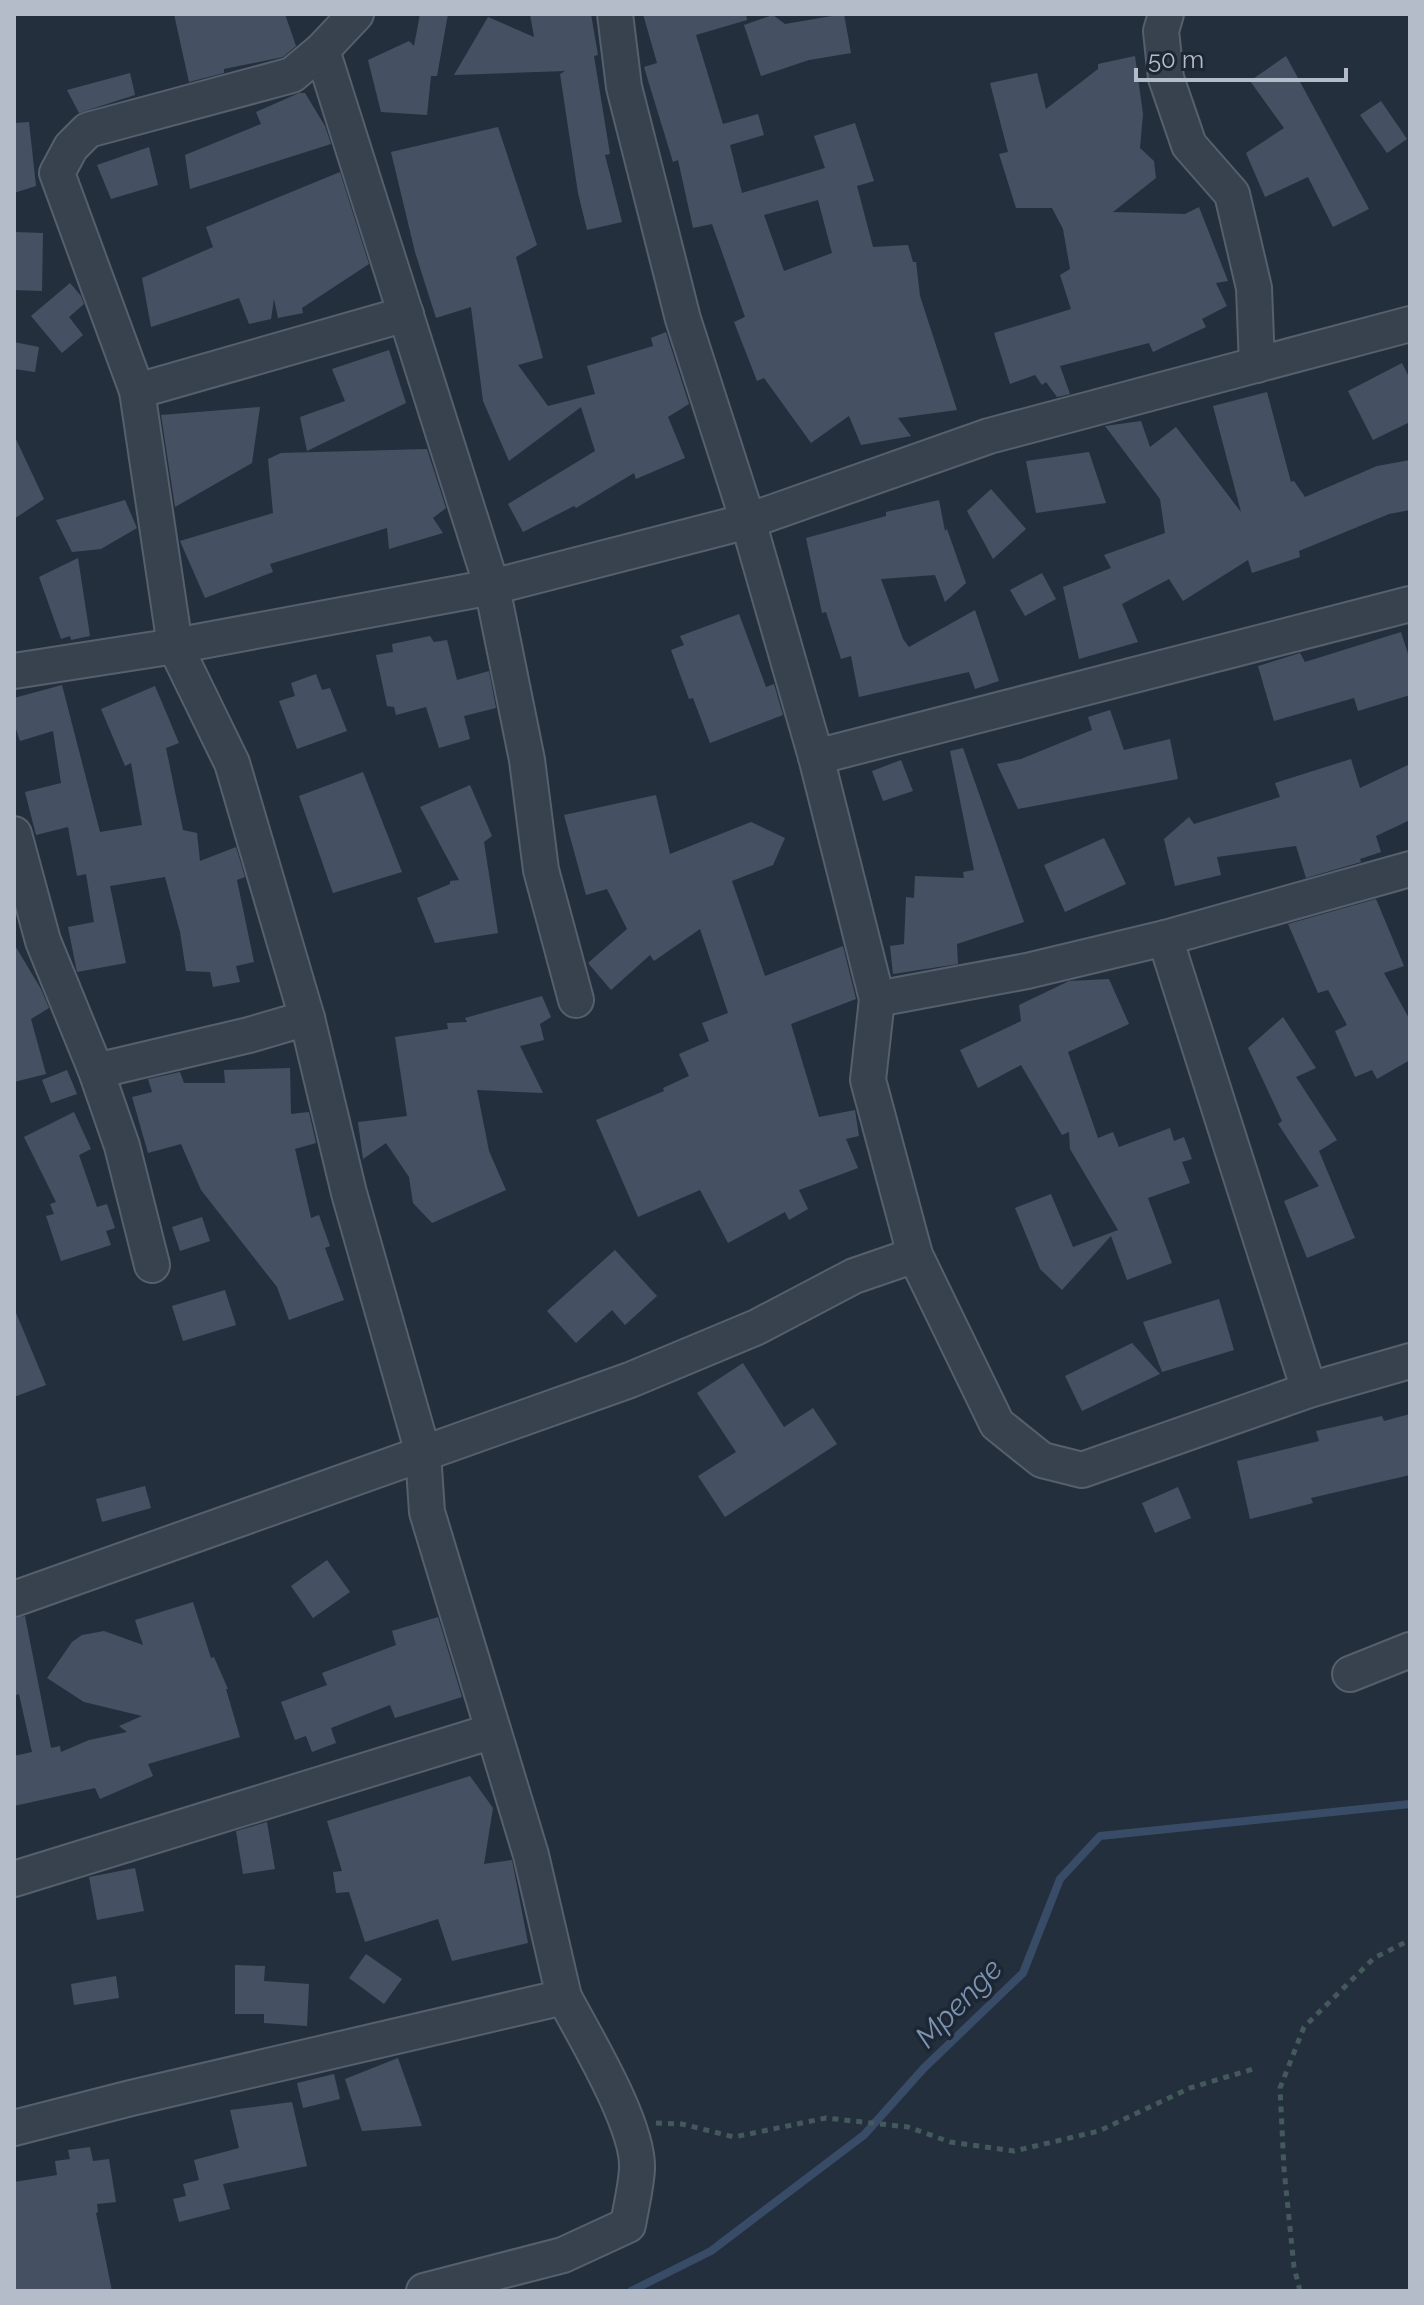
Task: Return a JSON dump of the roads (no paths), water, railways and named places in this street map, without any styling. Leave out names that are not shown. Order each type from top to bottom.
[{"type":"street","points":[[356,14],[322,50],[292,75],[88,130],[71,147],[57,173],[137,391],[175,646],[232,763],[307,1018],[349,1193],[423,1453],[427,1512],[531,1855],[564,1997],[626,2121],[637,2166],[628,2225],[563,2255],[424,2291]]},
{"type":"street","points":[[615,14],[624,87],[683,319],[748,521],[816,757],[877,999],[868,1080],[915,1255],[997,1424],[1042,1460],[1082,1470],[1309,1390],[1410,1361]]},
{"type":"street","points":[[1166,14],[1161,31],[1166,78],[1189,145],[1232,194],[1254,288],[1257,365]]},
{"type":"street","points":[[322,50],[492,587],[527,760],[541,870],[576,1000]]},
{"type":"street","points":[[137,391],[406,314]]},
{"type":"street","points":[[14,671],[175,646],[492,587],[748,521],[989,436],[1410,324]]},
{"type":"street","points":[[816,757],[1410,604]]},
{"type":"street","points":[[14,834],[43,941],[96,1071],[122,1146],[152,1265]]},
{"type":"street","points":[[877,999],[1027,971],[1165,938],[1410,869]]},
{"type":"street","points":[[1165,938],[1309,1390]]},
{"type":"street","points":[[96,1071],[307,1018]]},
{"type":"street","points":[[14,1599],[630,1380],[757,1327],[854,1276],[915,1255]]},
{"type":"street","points":[[1350,1674],[1410,1650]]},
{"type":"street","points":[[14,1879],[493,1731]]},
{"type":"street","points":[[14,2128],[564,1997]]},
{"type":"waterway","name":"Mpenge","points":[[631,2291],[711,2251],[864,2135],[924,2068],[1023,1973],[1060,1879],[1100,1836],[1410,1804]]}]
